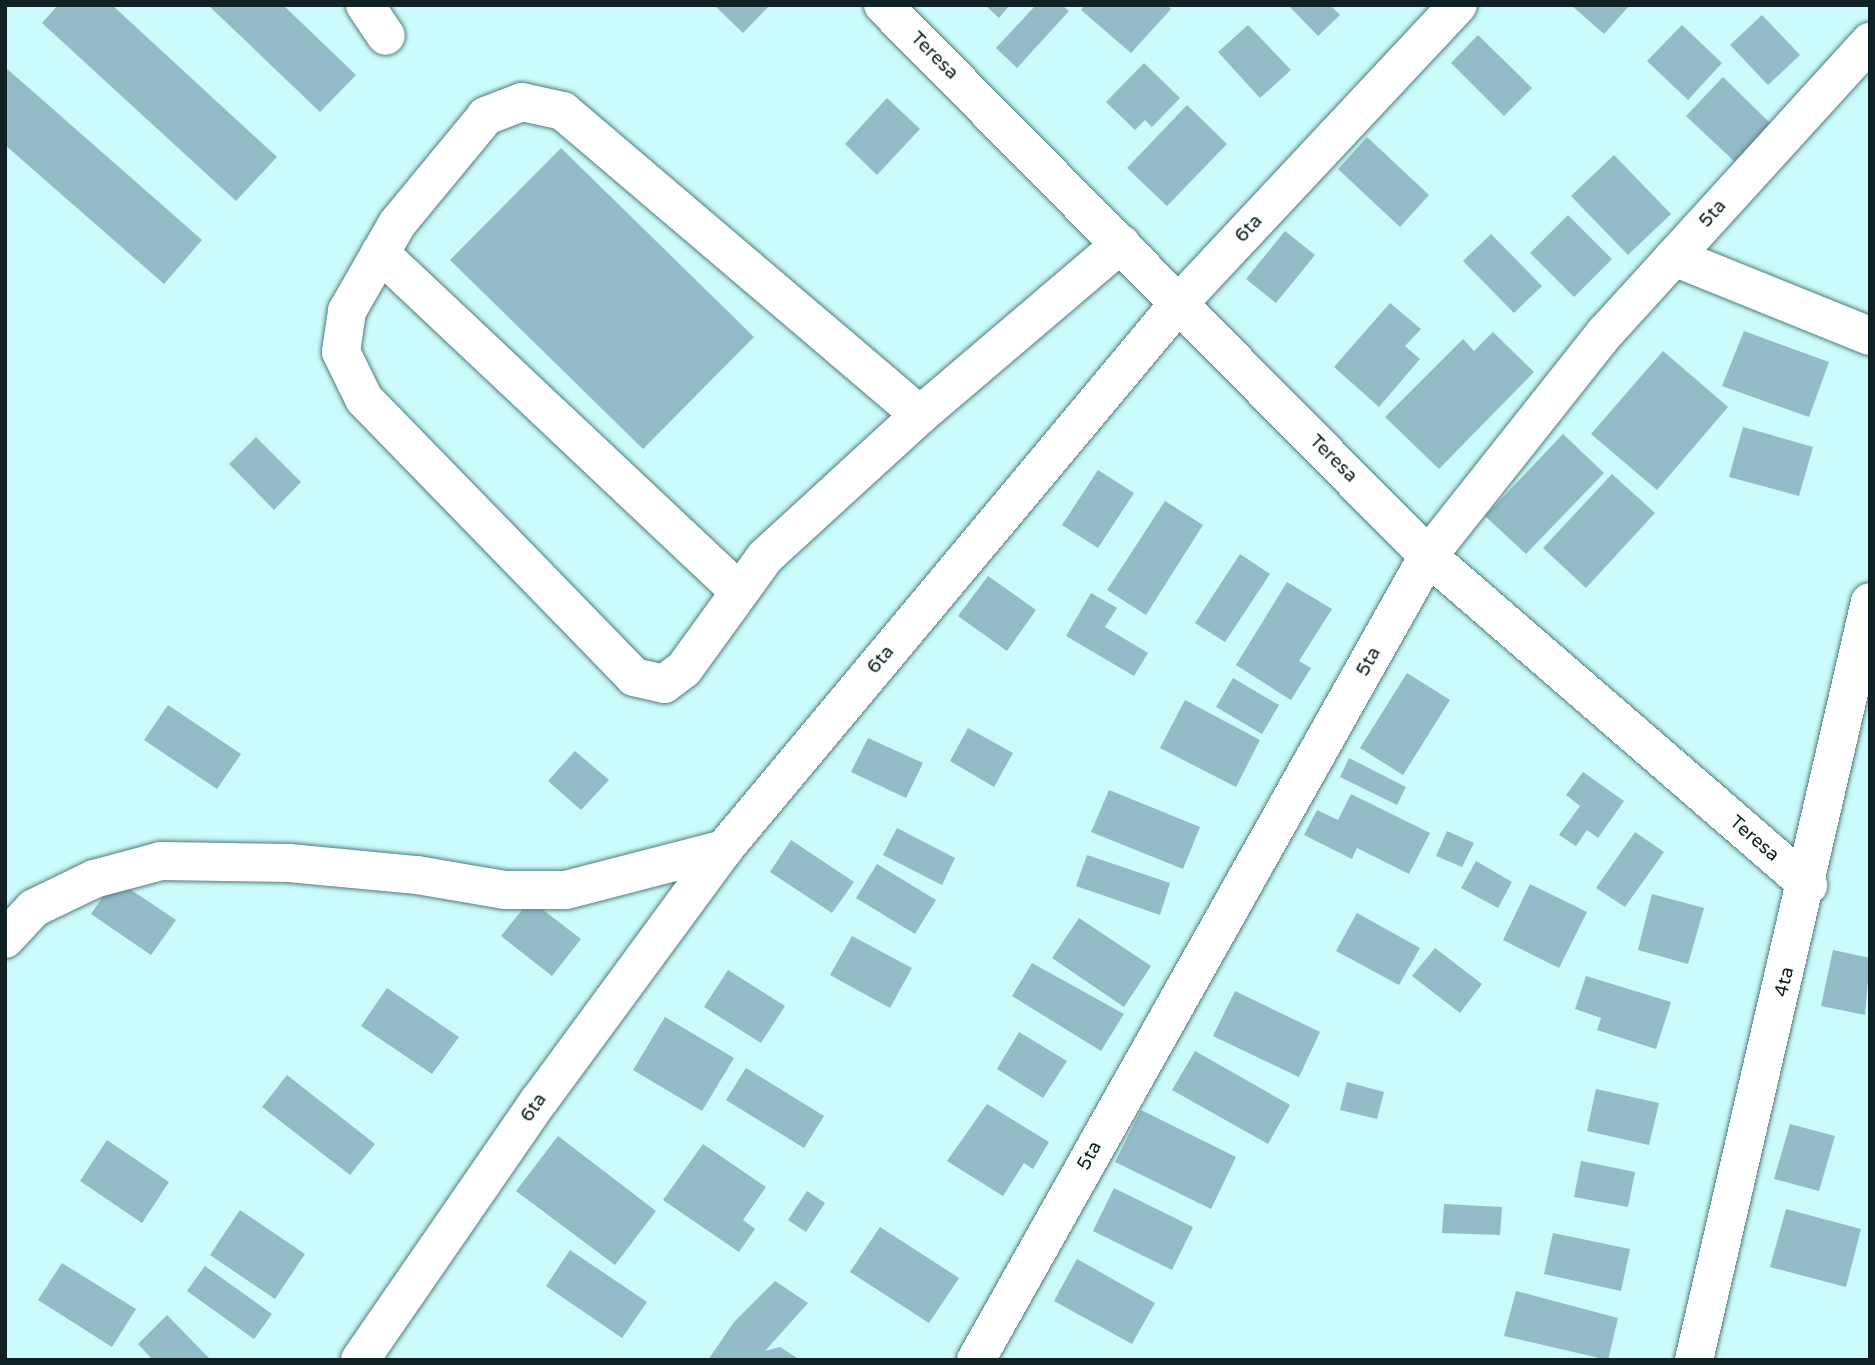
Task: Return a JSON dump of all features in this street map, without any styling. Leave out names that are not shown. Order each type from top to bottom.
[{"type":"street","name":"6ta","points":[[360,1360],[539,1101],[724,849],[1179,303],[1458,5]]},
{"type":"street","name":"Teresa","points":[[895,9],[1121,244],[1428,556],[1808,886]]},
{"type":"street","name":"5ta","points":[[976,1360],[1428,556],[1605,332],[1870,41]]},
{"type":"street","points":[[920,415],[563,111],[522,102],[486,116],[397,224],[347,311],[341,352],[364,399],[634,677],[664,684],[684,668],[738,590],[765,558],[920,415],[1121,244]]},
{"type":"street","points":[[380,253],[738,590]]},
{"type":"street","points":[[1674,257],[1870,335]]},
{"type":"street","name":"4ta","points":[[1694,1360],[1808,886],[1870,602]]},
{"type":"street","points":[[5,939],[34,908],[94,879],[161,861],[289,863],[417,876],[505,890],[566,890],[724,849]]},
{"type":"building","points":[[58,5],[112,5],[277,157],[236,201],[42,23]]},
{"type":"building","points":[[208,5],[283,5],[356,75],[320,112]]},
{"type":"building","points":[[714,5],[770,5],[743,33]]},
{"type":"building","points":[[985,5],[1010,5],[999,18]]},
{"type":"building","points":[[1036,5],[1062,5],[1069,11],[1017,68],[996,48]]},
{"type":"building","points":[[1085,5],[1167,5],[1171,9],[1131,53],[1081,10]]},
{"type":"building","points":[[1288,5],[1330,5],[1340,15],[1318,36]]},
{"type":"building","points":[[1571,5],[1630,5],[1604,34]]},
{"type":"building","points":[[1762,15],[1800,55],[1768,85],[1730,45]]},
{"type":"building","points":[[1248,25],[1291,70],[1260,98],[1218,52]]},
{"type":"building","points":[[1682,25],[1722,63],[1688,100],[1647,61]]},
{"type":"building","points":[[1478,35],[1532,88],[1504,116],[1451,63]]},
{"type":"building","points":[[1144,63],[1180,98],[1152,127],[1145,120],[1135,130],[1106,102]]},
{"type":"building","points":[[5,67],[202,240],[164,284],[5,145]]},
{"type":"building","points":[[1723,77],[1771,124],[1735,162],[1686,116]]},
{"type":"building","points":[[887,98],[920,129],[877,175],[845,144]]},
{"type":"building","points":[[1187,105],[1227,144],[1167,206],[1127,168]]},
{"type":"building","points":[[1367,137],[1429,195],[1400,227],[1338,169]]},
{"type":"building","points":[[561,148],[754,337],[643,449],[450,260]]},
{"type":"building","points":[[1614,155],[1671,214],[1628,255],[1571,196]]},
{"type":"building","points":[[1568,215],[1612,259],[1574,297],[1530,253]]},
{"type":"building","points":[[1285,231],[1315,255],[1276,303],[1246,279]]},
{"type":"building","points":[[1491,234],[1542,286],[1514,313],[1463,261]]},
{"type":"building","points":[[1390,303],[1421,329],[1405,346],[1420,359],[1379,407],[1334,367]]},
{"type":"building","points":[[1744,331],[1829,362],[1809,417],[1722,386]]},
{"type":"building","points":[[1493,332],[1534,372],[1439,469],[1385,417],[1463,339],[1474,351]]},
{"type":"building","points":[[1663,351],[1728,407],[1657,490],[1591,434]]},
{"type":"building","points":[[1743,427],[1813,447],[1799,496],[1729,477]]},
{"type":"building","points":[[1563,434],[1604,473],[1526,554],[1485,516]]},
{"type":"building","points":[[256,437],[301,482],[274,510],[229,464]]},
{"type":"building","points":[[1098,470],[1134,493],[1098,548],[1062,525]]},
{"type":"building","points":[[1612,474],[1655,513],[1586,588],[1543,548]]},
{"type":"building","points":[[1165,501],[1203,525],[1146,615],[1107,590]]},
{"type":"building","points":[[1240,554],[1270,574],[1225,642],[1195,623]]},
{"type":"building","points":[[988,576],[1036,610],[1007,651],[958,616]]},
{"type":"building","points":[[1287,582],[1332,609],[1299,661],[1311,668],[1291,700],[1236,665]]},
{"type":"building","points":[[1091,593],[1117,608],[1105,627],[1148,653],[1134,676],[1066,636]]},
{"type":"building","points":[[1407,673],[1450,700],[1403,775],[1360,748]]},
{"type":"building","points":[[1233,678],[1279,705],[1262,734],[1216,707]]},
{"type":"building","points":[[1185,700],[1260,740],[1236,787],[1160,748]]},
{"type":"building","points":[[168,705],[241,754],[217,789],[144,740]]},
{"type":"building","points":[[968,728],[1013,753],[994,787],[950,761]]},
{"type":"building","points":[[868,738],[923,763],[906,798],[851,772]]},
{"type":"building","points":[[575,751],[609,780],[581,810],[548,781]]},
{"type":"building","points":[[1349,758],[1406,787],[1397,805],[1340,777]]},
{"type":"building","points":[[1583,772],[1624,801],[1598,838],[1587,830],[1576,846],[1559,835],[1580,806],[1566,795]]},
{"type":"building","points":[[1109,790],[1200,827],[1183,869],[1091,832]]},
{"type":"building","points":[[1351,794],[1430,833],[1409,874],[1357,848],[1352,859],[1304,835],[1317,810],[1338,820]]},
{"type":"building","points":[[897,828],[955,858],[942,885],[883,855]]},
{"type":"building","points":[[1447,831],[1474,843],[1462,867],[1436,856]]},
{"type":"building","points":[[1635,832],[1664,852],[1625,907],[1596,888]]},
{"type":"building","points":[[791,840],[854,882],[832,913],[770,872]]},
{"type":"building","points":[[1087,855],[1170,883],[1160,915],[1076,886]]},
{"type":"building","points":[[1476,861],[1512,882],[1498,908],[1461,888]]},
{"type":"building","points":[[877,864],[936,900],[915,934],[856,898]]},
{"type":"building","points":[[115,879],[176,920],[151,955],[91,914]]},
{"type":"building","points":[[1530,884],[1587,912],[1559,968],[1503,940]]},
{"type":"building","points":[[1652,894],[1704,908],[1688,964],[1638,950]]},
{"type":"building","points":[[530,900],[581,939],[552,976],[501,936]]},
{"type":"building","points":[[1357,913],[1420,948],[1399,985],[1336,951]]},
{"type":"building","points":[[1079,918],[1151,966],[1124,1007],[1052,958]]},
{"type":"building","points":[[852,936],[912,968],[890,1008],[830,975]]},
{"type":"building","points":[[1435,948],[1482,984],[1460,1013],[1412,976]]},
{"type":"building","points":[[1833,950],[1870,958],[1865,1015],[1821,1006]]},
{"type":"building","points":[[1032,963],[1124,1014],[1101,1051],[1012,996]]},
{"type":"building","points":[[728,970],[785,1006],[761,1043],[704,1007]]},
{"type":"building","points":[[1586,976],[1671,1002],[1656,1049],[1597,1030],[1601,1018],[1575,1009]]},
{"type":"building","points":[[387,988],[459,1037],[432,1074],[361,1026]]},
{"type":"building","points":[[1235,991],[1320,1032],[1299,1077],[1213,1036]]},
{"type":"building","points":[[665,1017],[734,1058],[702,1111],[633,1070]]},
{"type":"building","points":[[1019,1032],[1067,1061],[1043,1098],[997,1069]]},
{"type":"building","points":[[1195,1051],[1290,1105],[1268,1144],[1172,1090]]},
{"type":"building","points":[[746,1068],[824,1116],[804,1148],[726,1100]]},
{"type":"building","points":[[287,1075],[375,1144],[350,1175],[262,1107]]},
{"type":"building","points":[[1347,1082],[1384,1092],[1377,1119],[1340,1110]]},
{"type":"building","points":[[1596,1089],[1659,1103],[1649,1145],[1587,1131]]},
{"type":"building","points":[[987,1104],[1049,1142],[1033,1169],[1024,1163],[1003,1196],[947,1161]]},
{"type":"building","points":[[1141,1110],[1236,1157],[1211,1209],[1115,1162]]},
{"type":"building","points":[[1790,1124],[1835,1136],[1819,1191],[1774,1179]]},
{"type":"building","points":[[558,1136],[656,1211],[615,1265],[516,1191]]},
{"type":"building","points":[[107,1140],[169,1182],[142,1223],[80,1181]]},
{"type":"building","points":[[703,1144],[766,1187],[743,1220],[755,1229],[739,1252],[663,1200]]},
{"type":"building","points":[[1581,1161],[1635,1172],[1628,1207],[1574,1197]]},
{"type":"building","points":[[1114,1188],[1193,1227],[1172,1270],[1093,1231]]},
{"type":"building","points":[[807,1191],[825,1203],[806,1232],[788,1220]]},
{"type":"building","points":[[1444,1204],[1502,1207],[1500,1235],[1442,1233]]},
{"type":"building","points":[[1786,1209],[1861,1229],[1846,1287],[1770,1267]]},
{"type":"building","points":[[240,1210],[305,1254],[275,1299],[210,1255]]},
{"type":"building","points":[[880,1227],[959,1278],[929,1323],[850,1272]]},
{"type":"building","points":[[1553,1233],[1630,1249],[1621,1291],[1544,1274]]},
{"type":"building","points":[[570,1250],[647,1302],[622,1338],[546,1286]]},
{"type":"building","points":[[1077,1259],[1155,1303],[1132,1344],[1054,1301]]},
{"type":"building","points":[[62,1263],[136,1309],[112,1347],[38,1300]]},
{"type":"building","points":[[205,1266],[272,1314],[254,1339],[187,1291]]},
{"type":"building","points":[[775,1281],[808,1303],[765,1351],[780,1347],[800,1360],[708,1360],[734,1322]]},
{"type":"building","points":[[1516,1291],[1618,1318],[1608,1360],[1504,1336]]},
{"type":"building","points":[[167,1315],[211,1360],[153,1360],[138,1344]]}]
